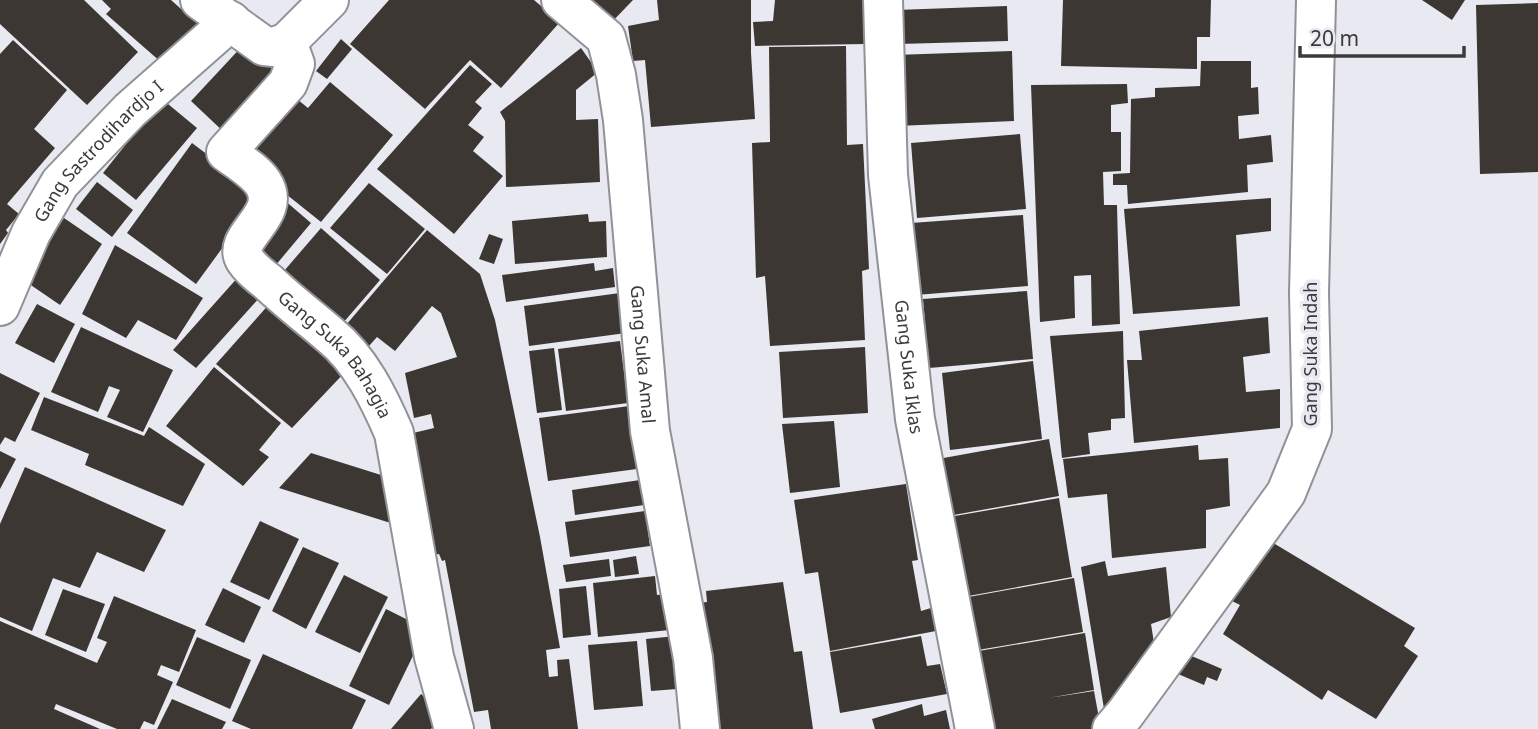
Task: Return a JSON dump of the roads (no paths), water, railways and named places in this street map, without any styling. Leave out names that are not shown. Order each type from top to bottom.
[{"type":"street","points":[[200,0],[264,46],[274,47],[287,42],[329,0]]},
{"type":"street","name":"Gang Suka Amal","points":[[561,0],[606,38],[616,75],[623,120],[650,431],[693,658],[700,729]]},
{"type":"street","name":"Gang Suka Iklas","points":[[883,0],[888,176],[915,419],[975,729]]},
{"type":"street","name":"Gang Suka Indah","points":[[1112,729],[1286,493],[1312,429],[1309,293],[1316,0]]},
{"type":"street","name":"Gang Sastrodihardjo I","points":[[0,306],[31,233],[60,183],[130,110],[231,21]]},
{"type":"street","name":"Gang Suka Bahagia","points":[[287,42],[295,64],[288,83],[226,152],[261,181],[268,197],[262,218],[241,245],[242,251],[248,264],[332,336],[366,378],[382,405],[394,433],[429,616],[434,657],[454,729]]}]
